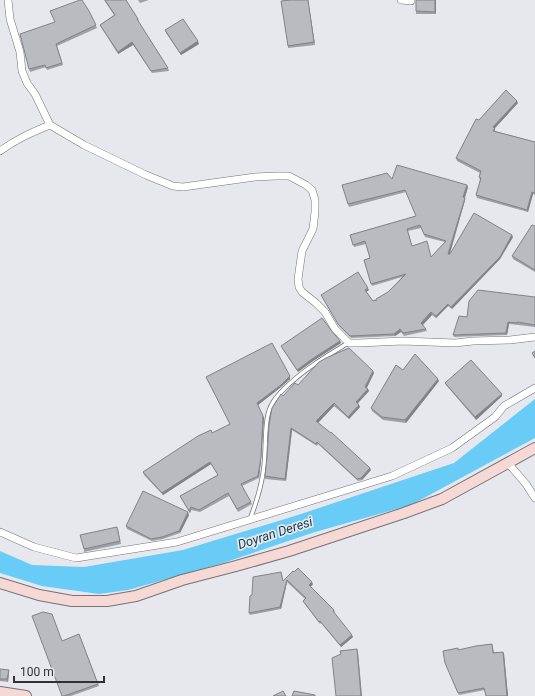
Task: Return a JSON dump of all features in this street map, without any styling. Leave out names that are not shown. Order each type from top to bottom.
[{"type":"street","points":[[8,0],[10,19],[20,52],[22,71],[50,126],[84,145],[146,175],[173,186],[183,187],[255,177],[289,176],[312,190],[315,200],[315,212],[312,229],[302,251],[298,279],[299,287],[302,292],[325,312],[335,329],[349,343],[455,343],[535,337]]},
{"type":"street","points":[[401,0],[411,0]]},
{"type":"street","points":[[0,151],[27,134],[50,126]]},
{"type":"street","points":[[0,532],[34,547],[76,558],[177,542],[392,476],[452,448],[495,417],[504,406],[535,388]]},
{"type":"street","points":[[0,583],[39,595],[72,601],[107,601],[136,596],[182,580],[289,550],[404,513],[442,499],[535,448]]},
{"type":"street","points":[[508,463],[526,484],[535,498]]},
{"type":"street","points":[[0,692],[26,696]]},
{"type":"lane","points":[[250,519],[258,497],[264,467],[267,422],[272,403],[293,379],[312,365],[349,343]]},
{"type":"water","name":"Doyran Deresi","points":[[535,399],[535,438],[411,505],[315,532],[223,563],[128,590],[99,594],[42,586],[0,573],[0,551],[32,565],[84,567],[183,550],[298,515],[454,463]]},
{"type":"building","points":[[82,0],[96,25],[56,44],[62,63],[46,68],[45,65],[29,69],[20,34],[55,22],[50,11]]},
{"type":"building","points":[[105,0],[126,0],[168,68],[151,71],[132,42],[118,52],[100,25],[115,15]]},
{"type":"building","points":[[308,0],[314,42],[288,46],[281,1]]},
{"type":"building","points":[[416,0],[435,0],[435,12],[416,11]]},
{"type":"building","points":[[183,19],[198,41],[180,53],[165,30]]},
{"type":"building","points":[[506,90],[517,101],[493,127],[495,128],[493,131],[535,142],[535,193],[532,192],[527,210],[476,195],[481,178],[479,177],[481,171],[456,158],[476,119],[479,120]]},
{"type":"building","points":[[397,165],[467,185],[463,197],[465,198],[448,254],[450,254],[474,213],[512,235],[500,257],[451,307],[448,304],[436,316],[431,312],[421,323],[426,329],[403,333],[400,329],[394,334],[350,336],[338,324],[321,295],[358,272],[368,288],[365,290],[373,301],[376,301],[376,299],[388,292],[406,274],[371,284],[364,260],[370,258],[365,241],[353,245],[350,235],[416,216],[405,190],[348,204],[342,185],[387,173],[392,179]],"holes":[[[420,225],[424,234],[446,241],[431,257],[427,241],[412,246],[407,229]]]},
{"type":"building","points":[[532,225],[535,226],[535,270],[512,256]]},
{"type":"building","points":[[478,290],[535,297],[535,325],[508,322],[506,333],[453,335],[459,316],[467,317],[469,301]]},
{"type":"building","points":[[322,318],[340,341],[297,370],[281,346]]},
{"type":"building","points":[[272,343],[290,376],[281,385],[257,403],[263,416],[261,457],[258,476],[241,484],[251,502],[237,509],[228,493],[199,510],[191,507],[189,511],[180,496],[218,475],[210,462],[162,493],[143,472],[198,436],[211,430],[212,433],[230,424],[206,377]]},
{"type":"building","points":[[349,348],[373,371],[365,387],[368,389],[356,402],[359,405],[348,417],[334,403],[316,421],[331,432],[370,468],[361,478],[357,479],[317,442],[316,444],[291,428],[285,479],[265,476],[269,425],[272,408],[281,394],[283,396],[295,383],[298,385],[319,362]]},
{"type":"building","points":[[535,351],[535,358],[532,353]]},
{"type":"building","points":[[415,354],[438,379],[405,420],[382,417],[371,408],[396,365],[403,370]]},
{"type":"building","points":[[471,360],[502,394],[475,417],[445,383]]},
{"type":"building","points":[[143,491],[188,512],[179,531],[151,539],[126,526]]},
{"type":"building","points":[[117,527],[120,541],[84,549],[80,535]]},
{"type":"building","points":[[298,568],[312,582],[309,585],[334,610],[333,611],[352,635],[340,645],[320,621],[319,622],[303,601],[306,598],[287,580],[280,607],[249,613],[253,577],[281,572],[283,581]]},
{"type":"building","points":[[43,612],[52,614],[62,641],[79,634],[98,684],[62,696],[32,616]]},
{"type":"building","points":[[492,644],[493,653],[503,652],[507,696],[486,696],[484,688],[458,693],[445,663],[443,651]]},
{"type":"building","points":[[357,649],[361,696],[336,696],[332,658],[341,654],[340,651]]},
{"type":"building","points":[[0,669],[9,670],[7,679],[0,679]]},
{"type":"building","points":[[283,691],[286,696],[273,696]]},
{"type":"building","points":[[294,691],[315,695],[315,696],[292,696]]}]
